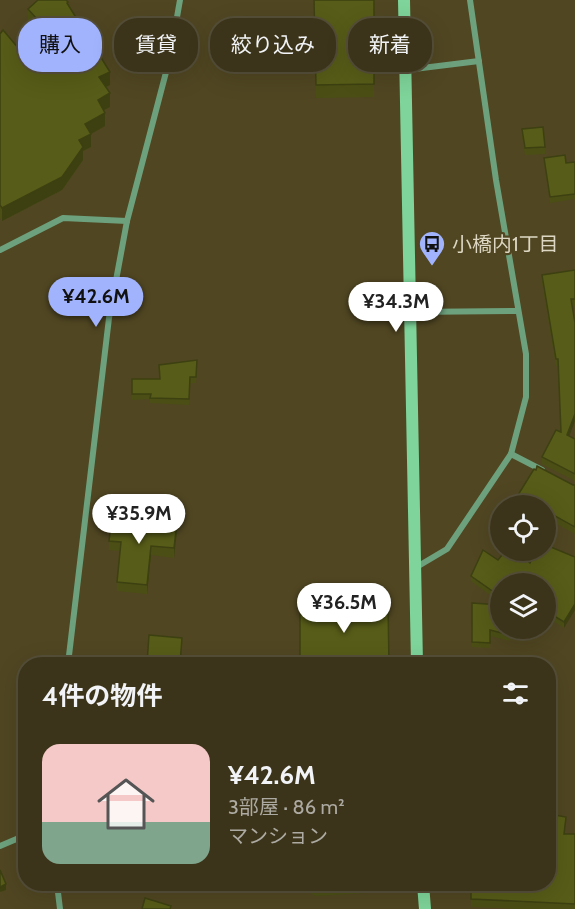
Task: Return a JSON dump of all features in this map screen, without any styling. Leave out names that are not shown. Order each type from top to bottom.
[{"type":"main road","points":[[404,0],[405,18]]},
{"type":"main road","points":[[406,72],[417,657]]},
{"type":"main road","points":[[424,891],[425,909]]},
{"type":"street","points":[[69,657],[109,318],[127,221],[170,57],[180,0]]},
{"type":"street","points":[[414,568],[447,549],[511,454],[525,398],[526,354],[496,180],[470,0]]},
{"type":"street","points":[[432,67],[479,61]]},
{"type":"street","points":[[0,250],[63,218],[127,221]]},
{"type":"street","points":[[410,312],[518,311]]},
{"type":"street","points":[[511,454],[548,472]]},
{"type":"street","points":[[0,846],[18,838]]},
{"type":"street","points":[[58,891],[60,909]]},
{"type":"building","points":[[38,0],[66,0],[76,18],[36,18],[28,9]]},
{"type":"building","points":[[314,0],[374,0],[374,18],[348,18],[348,72],[374,72],[374,84],[316,85],[316,72],[336,72],[336,18],[314,18]]},
{"type":"building","points":[[3,30],[18,48],[18,72],[102,72],[102,59],[110,72],[99,77],[110,93],[98,100],[105,113],[85,124],[91,134],[79,140],[83,147],[62,177],[2,208],[0,205],[0,34]]},
{"type":"building","points":[[543,127],[545,147],[525,148],[522,129]]},
{"type":"building","points":[[565,155],[566,163],[575,162],[575,194],[550,197],[544,158]]},
{"type":"building","points":[[575,270],[575,299],[571,299],[575,323],[575,414],[567,435],[575,439],[575,474],[542,457],[556,430],[561,432],[558,359],[556,359],[542,275]]},
{"type":"building","points":[[197,360],[196,377],[190,377],[189,399],[150,398],[151,394],[132,394],[132,379],[160,379],[159,365]]},
{"type":"building","points":[[537,466],[575,485],[575,527],[556,517],[556,495],[518,495],[534,469],[536,470]]},
{"type":"building","points":[[112,515],[177,522],[174,548],[151,546],[147,585],[117,582],[121,542],[109,541]]},
{"type":"building","points":[[556,549],[575,557],[575,604],[564,622],[556,617],[556,573],[490,573],[490,589],[471,576],[483,550],[490,555],[490,561],[528,561],[530,563],[531,561],[556,561]]},
{"type":"building","points":[[472,603],[490,604],[490,643],[472,642]]},
{"type":"building","points":[[300,604],[388,604],[389,657],[300,657]]},
{"type":"building","points":[[149,635],[182,638],[181,657],[147,657]]},
{"type":"building","points":[[556,815],[566,817],[564,834],[575,834],[575,904],[471,899],[471,891],[556,891]]},
{"type":"building","points":[[0,870],[6,884],[0,887]]},
{"type":"building","points":[[145,898],[171,906],[170,909],[142,909]]},
{"type":"place","name":"小橋内1丁目","points":[[432,267]]}]
